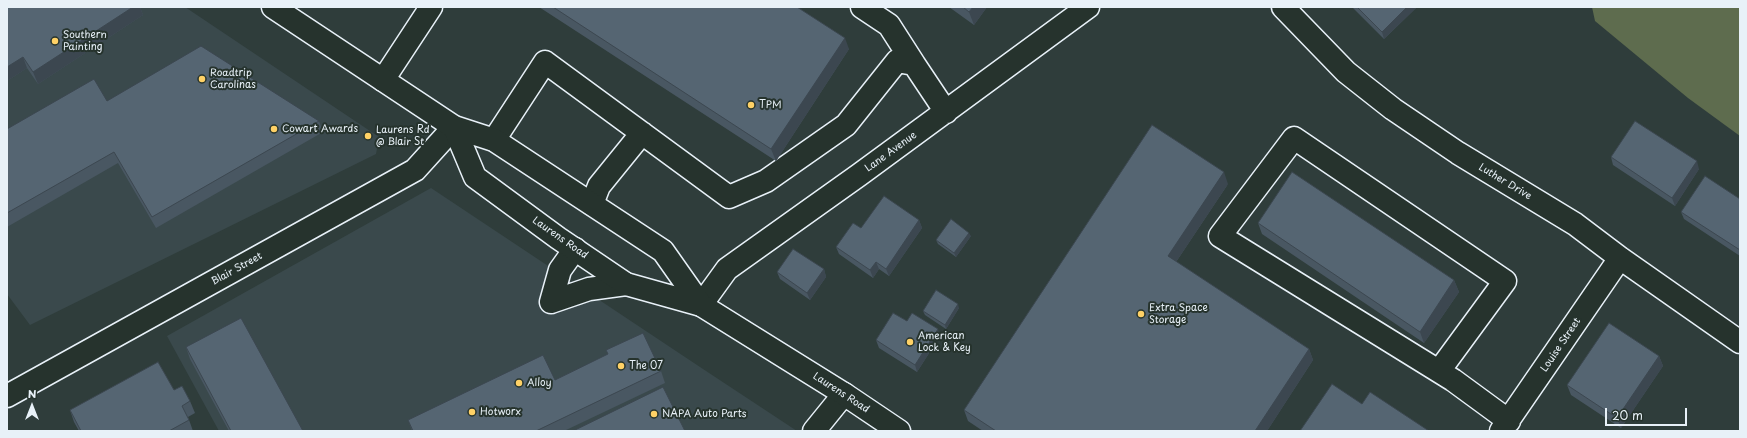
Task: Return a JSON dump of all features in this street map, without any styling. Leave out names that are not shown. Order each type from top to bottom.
[{"type":"street","name":"Laurens Road","points":[[273,7],[454,127],[494,140],[663,251],[701,305]]},
{"type":"street","points":[[383,80],[431,7]]},
{"type":"street","points":[[862,7],[889,25],[946,112]]},
{"type":"street","name":"Lane Avenue","points":[[701,305],[727,269],[946,112],[1088,7]]},
{"type":"street","name":"Luther Drive","points":[[1283,7],[1346,72],[1393,109],[1458,153],[1575,224],[1620,258],[1740,342]]},
{"type":"street","points":[[494,140],[544,62],[729,197],[766,181],[846,125],[897,61],[914,64]]},
{"type":"street","name":"Laurens Road","points":[[454,127],[475,177],[558,238],[626,284],[701,305],[844,394],[899,431]]},
{"type":"street","name":"Blair Street","points":[[7,396],[415,170],[454,127]]},
{"type":"street","points":[[592,204],[599,186],[642,133]]},
{"type":"street","points":[[1439,371],[1505,281],[1294,138],[1220,236],[1439,371],[1505,426]]},
{"type":"street","points":[[575,249],[560,270],[551,302],[589,289],[626,284]]},
{"type":"street","name":"Louise Street","points":[[1505,426],[1620,258]]},
{"type":"street","points":[[814,431],[844,394]]},
{"type":"shaded area","points":[[7,7],[185,7],[379,137],[376,154],[30,325],[7,294]]},
{"type":"shaded area","points":[[431,188],[797,431],[219,431],[167,336]]},
{"type":"green space","points":[[1592,7],[1740,7],[1740,136],[1688,98],[1595,21]]},
{"type":"building","name":"Southern Painting","points":[[7,7],[133,7],[33,72],[23,57],[7,67]]},
{"type":"building","name":"TPM","points":[[553,7],[797,7],[845,38],[771,149]]},
{"type":"building","points":[[963,7],[973,7],[969,12]]},
{"type":"building","points":[[1357,7],[1407,7],[1382,32]]},
{"type":"building","points":[[201,46],[319,121],[152,217],[114,152],[7,213],[7,129],[94,79],[107,101]]},
{"type":"building","points":[[1635,121],[1697,161],[1672,198],[1611,157]]},
{"type":"building","name":"Extra Space Storage","points":[[1152,125],[1224,172],[1168,256],[1309,349],[1255,431],[996,431],[964,410]]},
{"type":"building","points":[[1292,172],[1454,280],[1420,332],[1258,223]]},
{"type":"building","points":[[1705,176],[1740,199],[1740,250],[1681,212]]},
{"type":"building","points":[[884,196],[919,220],[886,269],[876,262],[870,270],[836,247],[853,223],[861,228]]},
{"type":"building","points":[[951,219],[969,233],[954,253],[936,240]]},
{"type":"building","points":[[793,249],[824,269],[807,293],[777,272]]},
{"type":"building","points":[[936,290],[958,304],[945,325],[923,311]]},
{"type":"building","name":"American Lock & Key","points":[[893,313],[907,321],[912,313],[938,329],[915,365],[876,340]]},
{"type":"building","points":[[241,318],[303,431],[231,431],[186,347]]},
{"type":"building","points":[[1609,323],[1659,356],[1617,418],[1567,385]]},
{"type":"building","points":[[643,333],[661,371],[536,431],[413,431],[408,420],[543,355],[555,380],[608,354],[606,350]]},
{"type":"building","points":[[158,362],[174,390],[182,386],[190,401],[182,406],[189,420],[169,431],[81,431],[70,410]]},
{"type":"building","points":[[1332,384],[1362,404],[1370,392],[1429,431],[1300,431]]},
{"type":"building","points":[[663,387],[685,431],[573,431]]},
{"type":"place","name":"Southern Painting","points":[[55,41]]},
{"type":"place","name":"Roadtrip Carolinas","points":[[202,79]]},
{"type":"place","name":"TPM","points":[[751,105]]},
{"type":"place","name":"Cowart Awards","points":[[274,129]]},
{"type":"place","name":"Laurens Rd @ Blair St","points":[[368,136]]},
{"type":"place","name":"Extra Space Storage","points":[[1141,314]]},
{"type":"place","name":"American Lock & Key","points":[[910,342]]},
{"type":"place","name":"The 07","points":[[621,366]]},
{"type":"place","name":"Alloy","points":[[519,383]]},
{"type":"place","name":"Hotworx","points":[[472,412]]},
{"type":"place","name":"NAPA Auto Parts","points":[[654,414]]}]
